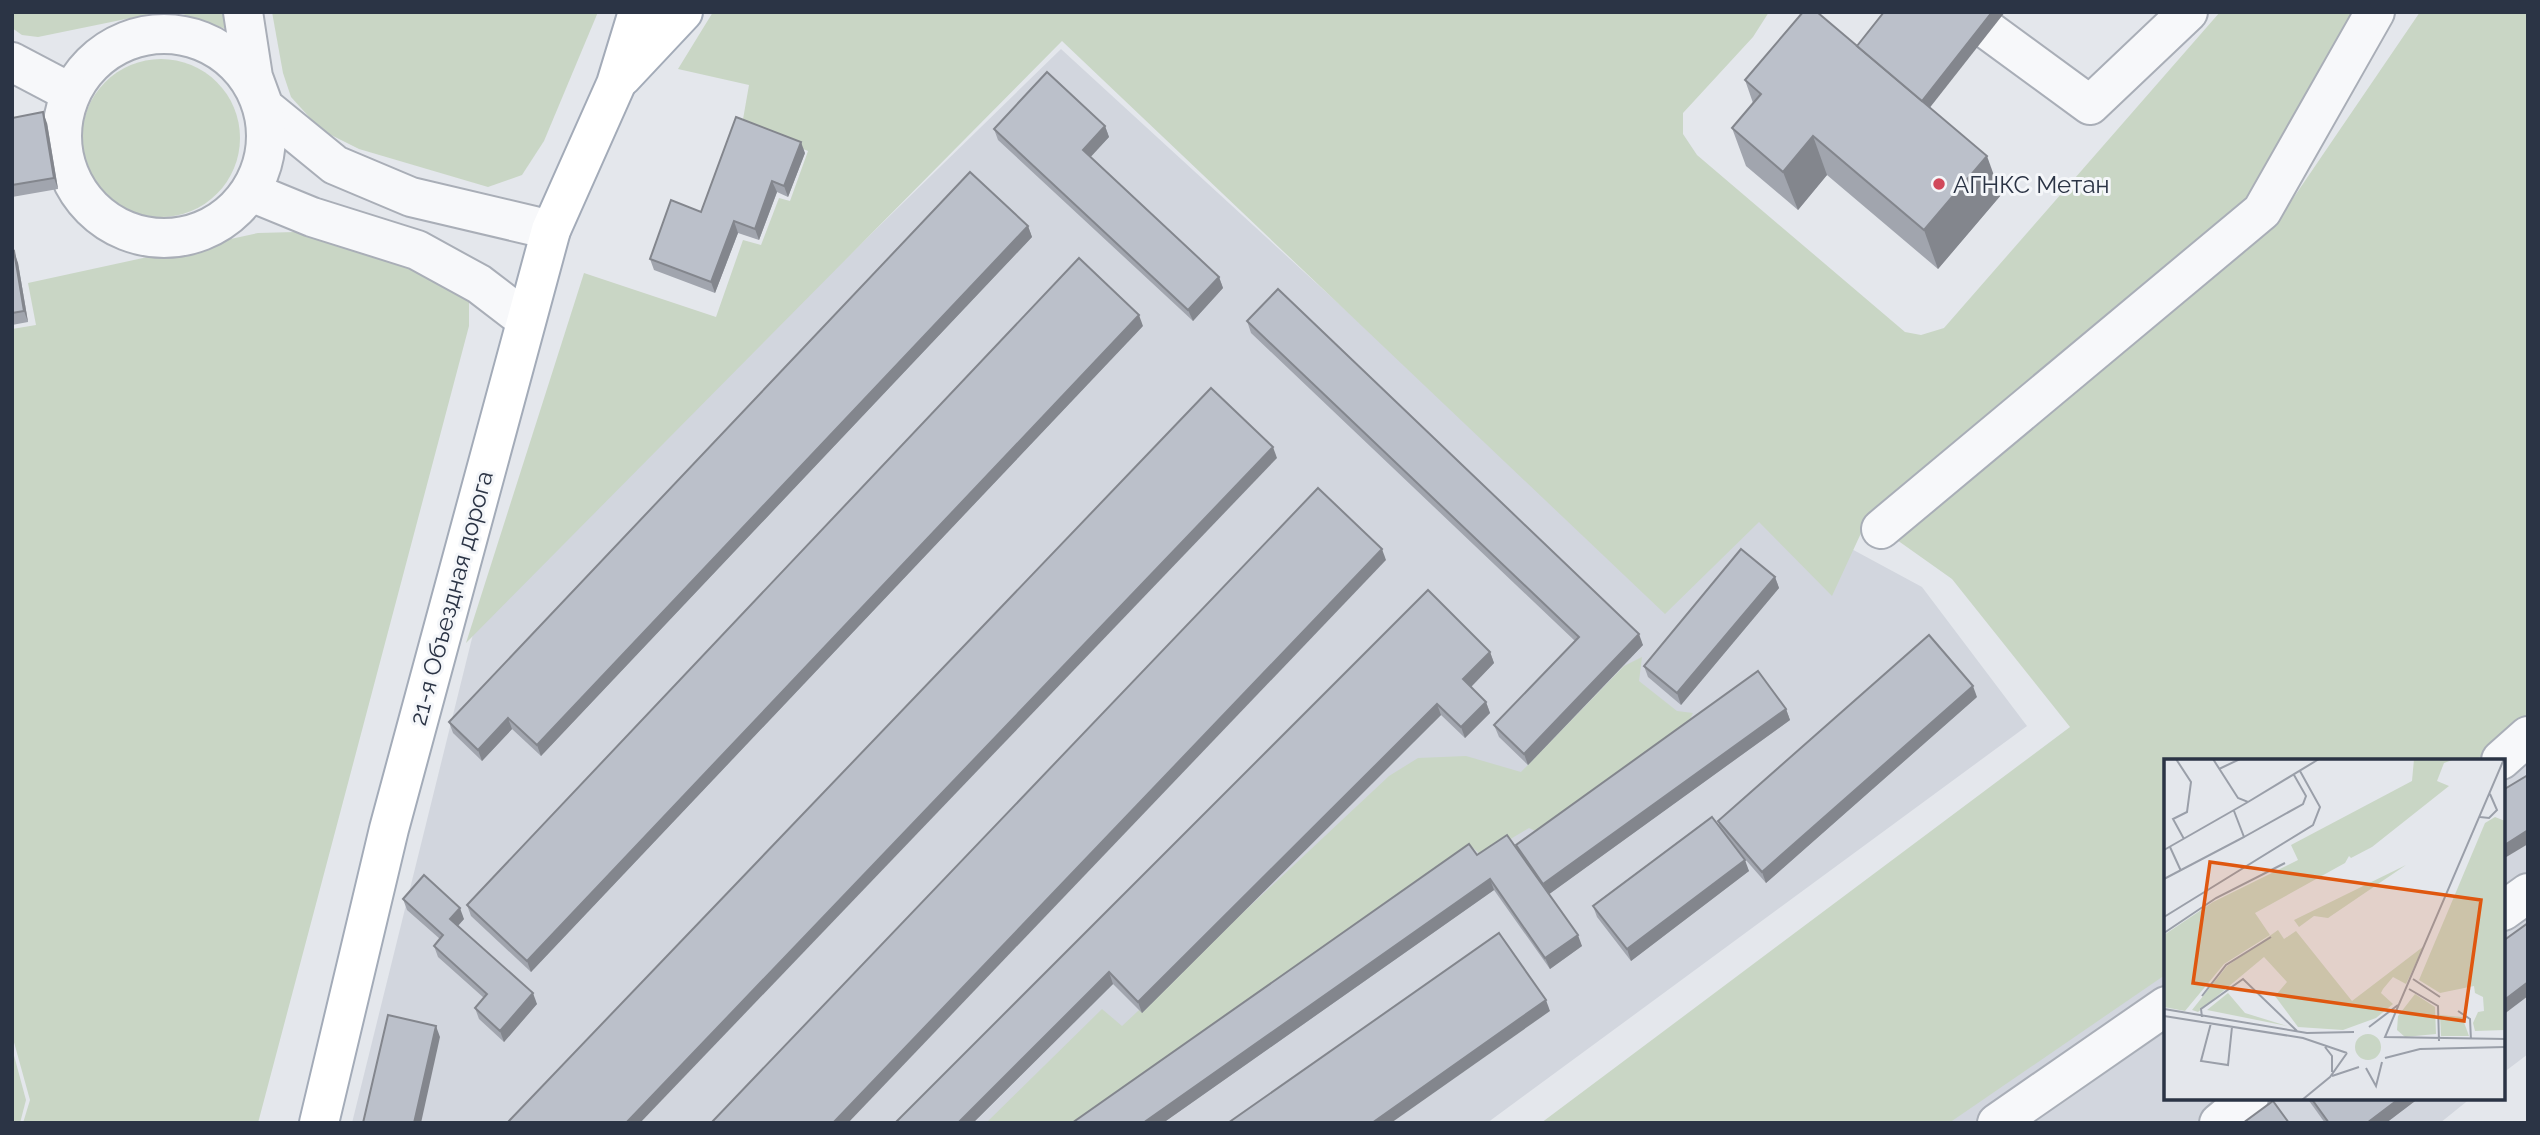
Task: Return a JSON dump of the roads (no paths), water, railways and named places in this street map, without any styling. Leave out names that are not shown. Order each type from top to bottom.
[{"type":"main road","points":[[616,84],[637,12]]},
{"type":"main road","points":[[616,84],[682,12]]},
{"type":"main road","name":"21-я Объездная дорога","points":[[319,1123],[393,816],[551,230],[616,84]]},
{"type":"lane","points":[[243,12],[253,77],[264,107],[268,136],[263,166],[251,192],[213,227],[201,230],[163,239],[113,226],[75,191],[60,142],[69,92],[101,53],[146,33],[197,37],[239,64],[264,107],[335,165],[411,197],[551,230]]},
{"type":"lane","points":[[1963,12],[2090,105],[2188,12]]},
{"type":"lane","points":[[1881,529],[2262,211],[2375,12]]},
{"type":"lane","points":[[12,62],[69,92]]},
{"type":"lane","points":[[251,192],[312,217],[416,250],[479,284],[526,320]]},
{"type":"lane","points":[[2503,759],[2528,736]]},
{"type":"lane","points":[[2505,910],[2528,893]]},
{"type":"lane","points":[[1997,1123],[2164,1007]]},
{"type":"lane","points":[[2219,1123],[2247,1100]]},
{"type":"place","name":"АГНКС Метан","points":[[1939,184]]}]
